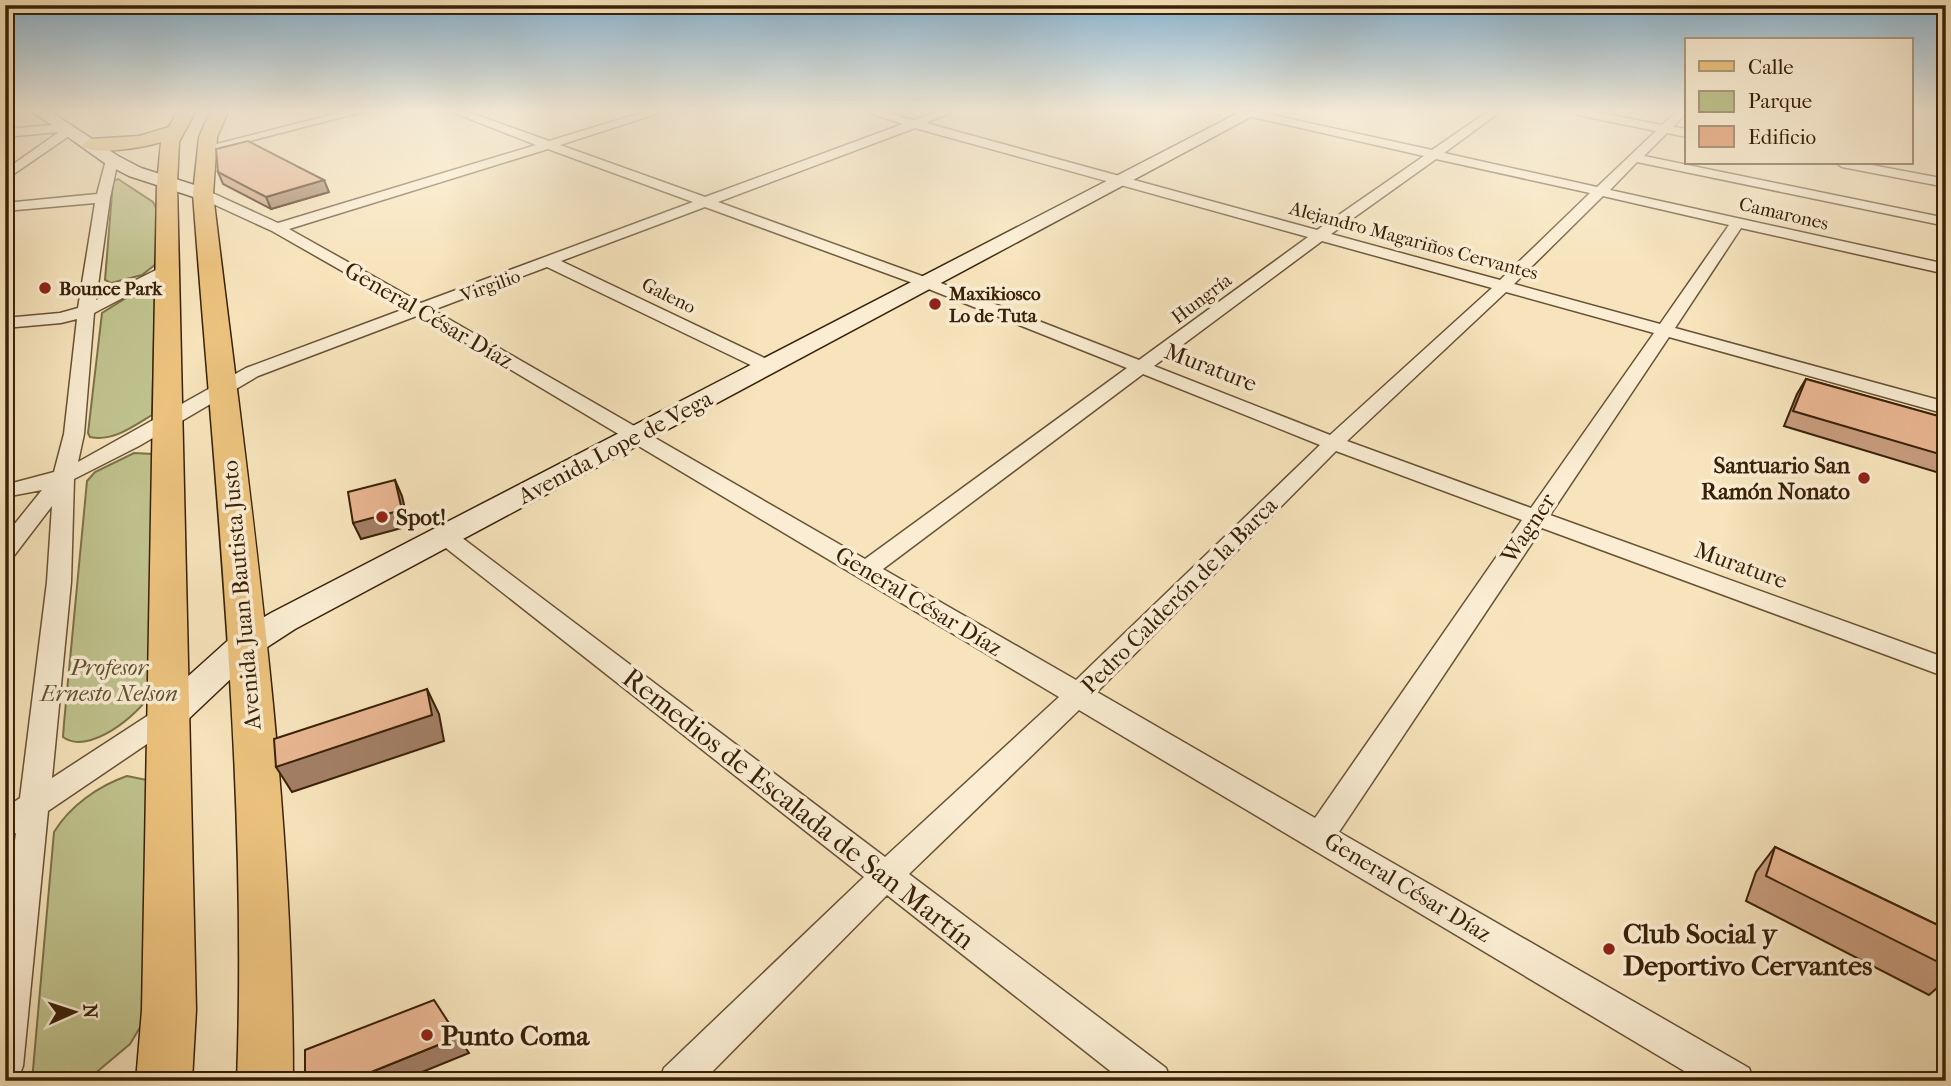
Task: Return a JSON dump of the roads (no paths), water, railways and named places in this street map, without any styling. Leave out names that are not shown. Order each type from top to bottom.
[{"type":"main road","name":"General César Díaz","points":[[118,163],[167,184],[202,194]]},
{"type":"main road","points":[[164,1081],[169,1010],[166,271],[169,163]]},
{"type":"main road","name":"Avenida Juan Bautista Justo","points":[[205,163],[202,194],[252,696],[267,979],[265,1081]]},
{"type":"main road","name":"Avenida Lope de Vega","points":[[168,716],[246,645],[283,621],[1156,163]]},
{"type":"street","points":[[5,176],[23,163]]},
{"type":"street","points":[[5,1066],[59,582],[64,475],[74,434],[86,311],[103,198],[111,163]]},
{"type":"street","points":[[277,228],[490,163]]},
{"type":"street","name":"Murature","points":[[597,163],[927,283],[1333,443],[1946,668]]},
{"type":"street","name":"Virgilio","points":[[5,491],[25,489],[64,475],[168,422],[252,372],[810,163]]},
{"type":"street","name":"Alejandro Magariños Cervantes","points":[[1055,163],[1946,408]]},
{"type":"street","name":"Hungría","points":[[867,569],[1420,163]]},
{"type":"street","name":"Camarones","points":[[1470,163],[1946,269]]},
{"type":"street","name":"Pedro Calderón de la Barca","points":[[677,1081],[887,875],[1078,695],[1333,443],[1503,286],[1630,163]]},
{"type":"street","points":[[1658,163],[1946,222]]},
{"type":"street","points":[[1847,164],[1946,183]]},
{"type":"street","name":"General César Díaz","points":[[202,194],[277,228],[422,310],[1736,1081]]},
{"type":"street","points":[[5,207],[103,198]]},
{"type":"street","name":"Wagner","points":[[1320,835],[1738,222]]},
{"type":"street","name":"Galeno","points":[[550,262],[769,367]]},
{"type":"street","points":[[5,323],[61,318],[86,311],[166,271]]},
{"type":"street","points":[[5,552],[64,475]]},
{"type":"street","name":"Remedios de Escalada de San Martín","points":[[445,536],[1153,1081]]},
{"type":"street","name":"Avenida Lope de Vega","points":[[5,824],[168,716]]},
{"type":"place","name":"Bounce Park","points":[[45,288]]},
{"type":"place","name":"Maxikiosco Lo de Tuta","points":[[935,304]]},
{"type":"place","name":"Santuario San Ramón Nonato","points":[[1864,478]]},
{"type":"place","name":"Spot!","points":[[382,517]]},
{"type":"place","name":"Club Social y Deportivo Cervantes","points":[[1609,949]]},
{"type":"place","name":"Punto Coma","points":[[427,1035]]},
{"type":"park label","name":"Profesor Ernesto Nelson","points":[[109,680]]}]
